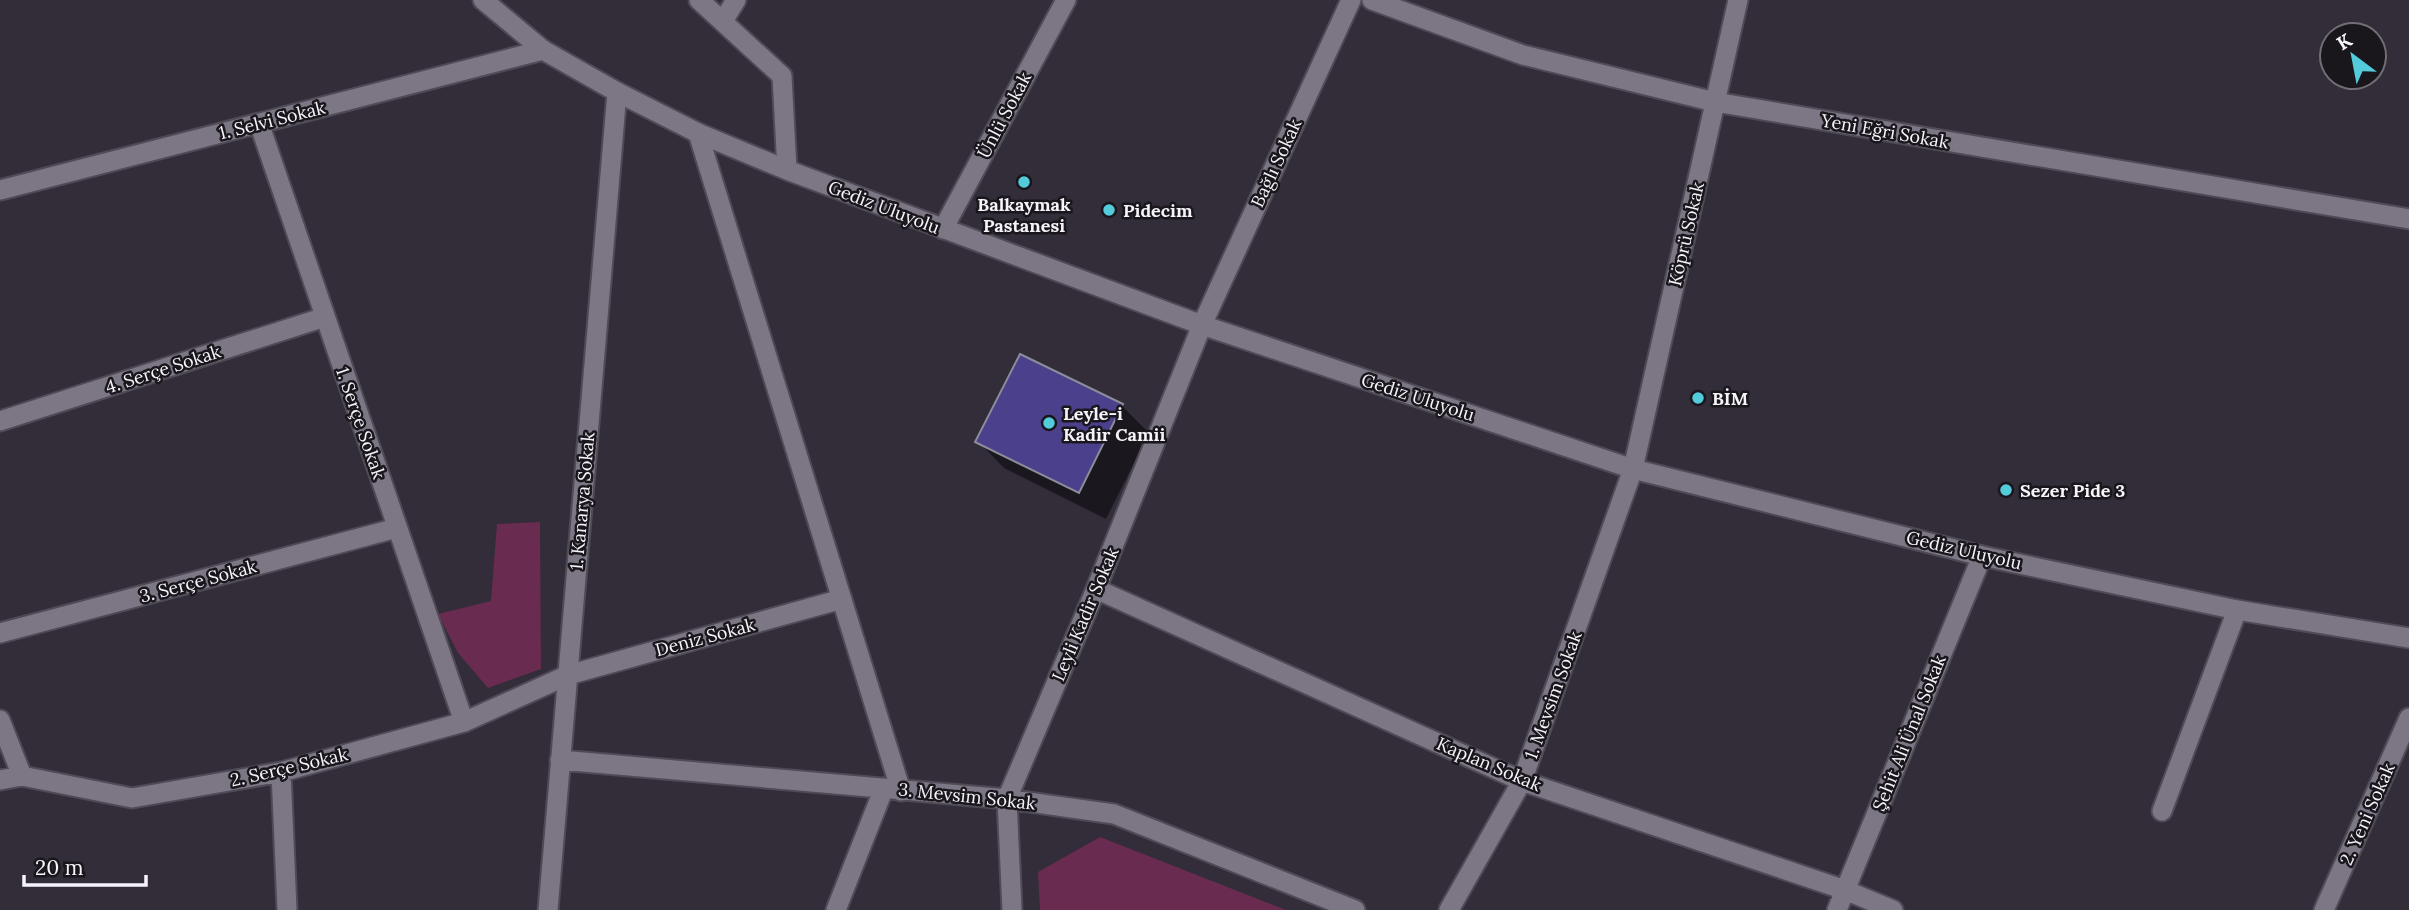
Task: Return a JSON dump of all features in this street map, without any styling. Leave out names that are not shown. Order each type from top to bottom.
[{"type":"street","name":"Gediz Uluyolu","points":[[483,0],[544,50],[617,92],[698,133],[787,170],[1202,325],[1633,469],[1982,556],[2237,610],[2409,638]]},
{"type":"street","points":[[699,0],[782,76],[787,170]]},
{"type":"street","points":[[723,21],[736,0]]},
{"type":"street","name":"Ünlü Sokak","points":[[943,229],[1066,0]]},
{"type":"street","name":"Bağlı Sokak","points":[[1202,325],[1351,0]]},
{"type":"street","name":"Yeni Eğri Sokak","points":[[1372,0],[1523,55],[1715,102],[2409,219]]},
{"type":"street","name":"Köprü Sokak","points":[[1633,469],[1738,0]]},
{"type":"street","name":"1. Selvi Sokak","points":[[0,190],[544,50]]},
{"type":"street","name":"1. Kanarya Sokak","points":[[548,910],[617,92]]},
{"type":"street","name":"1. Serçe Sokak","points":[[259,123],[464,722]]},
{"type":"street","points":[[698,133],[842,599],[892,789],[836,910]]},
{"type":"street","name":"4. Serçe Sokak","points":[[0,421],[325,317]]},
{"type":"street","name":"Leyli Kadir Sokak","points":[[1012,910],[1007,799],[1096,589],[1202,325]]},
{"type":"street","name":"1. Mevsim Sokak","points":[[1449,910],[1522,781],[1633,469]]},
{"type":"street","name":"3. Serçe Sokak","points":[[0,634],[397,528]]},
{"type":"street","name":"Şehit Ali Ünal Sokak","points":[[1837,910],[1982,556]]},
{"type":"street","name":"Kaplan Sokak","points":[[1096,589],[1522,781],[1844,890],[1893,910]]},
{"type":"street","name":"Deniz Sokak","points":[[568,675],[842,599]]},
{"type":"street","points":[[2162,811],[2237,610]]},
{"type":"street","name":"2. Serçe Sokak","points":[[0,780],[22,776],[131,798],[281,772],[464,722],[568,675]]},
{"type":"street","name":"2. Yeni Sokak","points":[[2324,910],[2409,718]]},
{"type":"street","points":[[0,720],[22,776]]},
{"type":"street","name":"3. Mevsim Sokak","points":[[560,760],[1007,799],[1114,814],[1355,910]]},
{"type":"street","points":[[281,772],[287,910]]},
{"type":"shaded area","points":[[540,522],[541,669],[488,688],[458,653],[438,614],[491,601],[497,524]]},
{"type":"shaded area","points":[[1100,837],[1286,910],[1040,910],[1038,872]]},
{"type":"building","name":"Leyle-i Kadir Camii","points":[[1020,354],[1123,404],[1079,493],[975,442]]},
{"type":"place","name":"Balkaymak Pastanesi","points":[[1024,182]]},
{"type":"place","name":"Pidecim","points":[[1109,210]]},
{"type":"place","name":"BİM","points":[[1698,398]]},
{"type":"place","name":"Leyle-i Kadir Camii","points":[[1049,423]]},
{"type":"place","name":"Sezer Pide 3","points":[[2006,490]]}]
